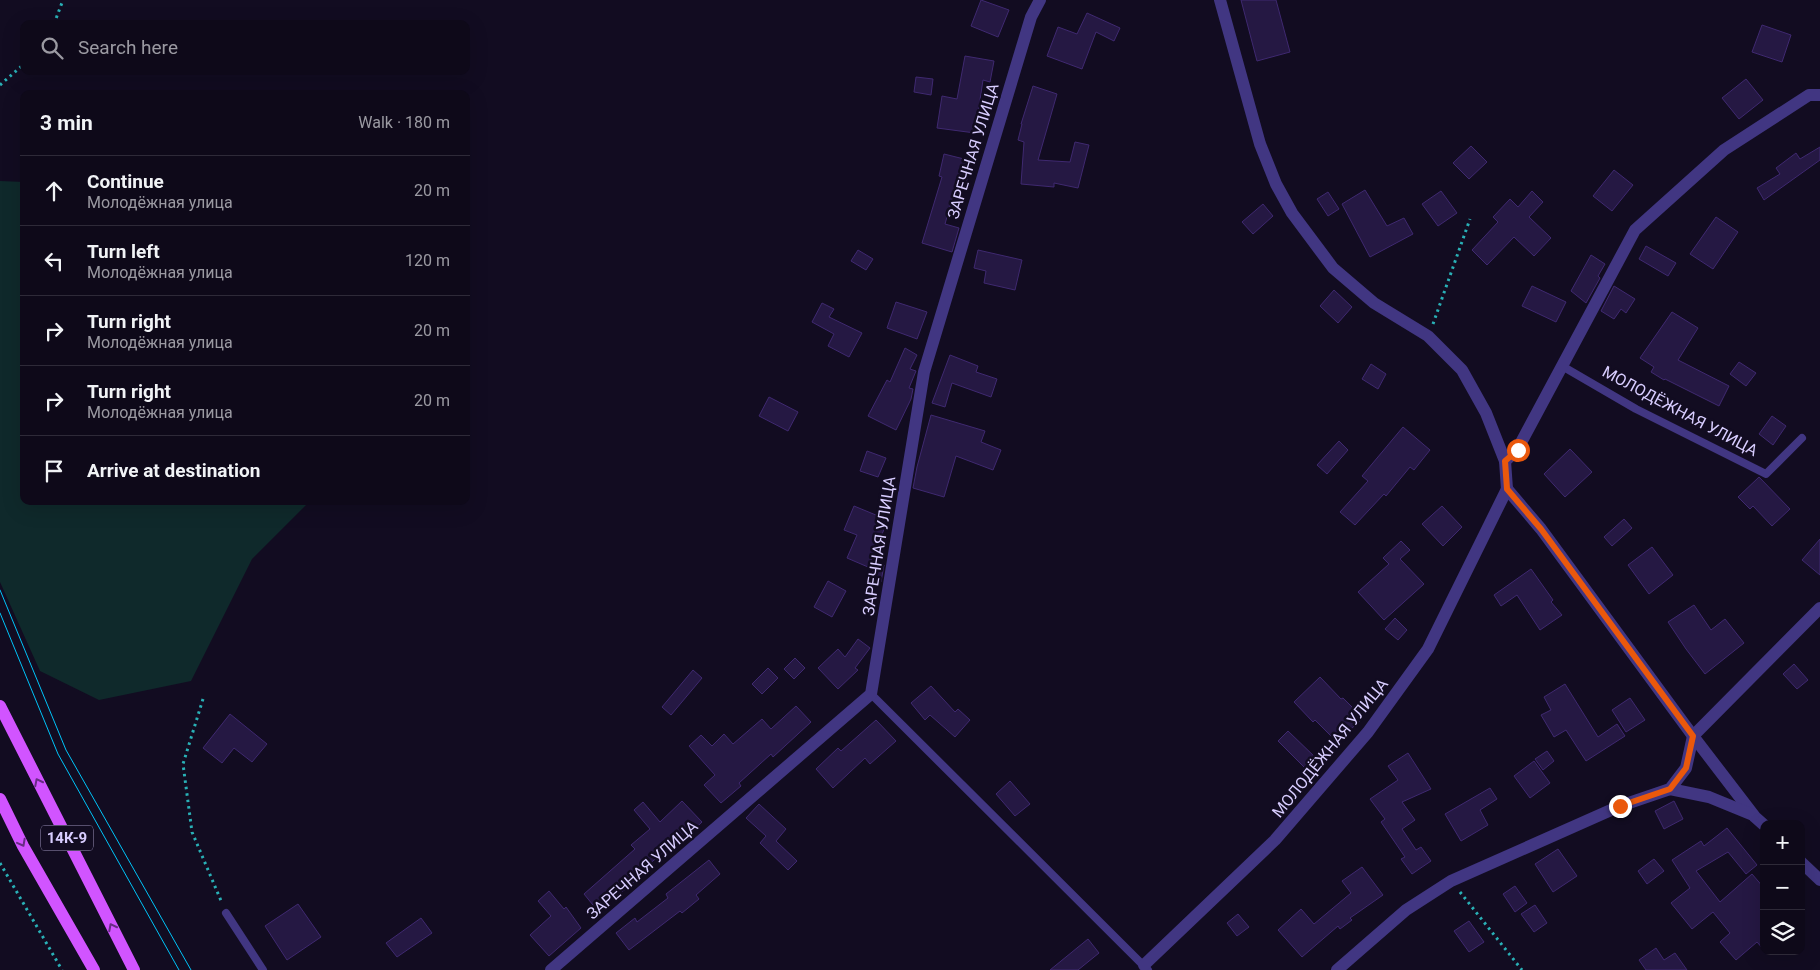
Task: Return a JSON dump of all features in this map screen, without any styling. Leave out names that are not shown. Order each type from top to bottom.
[{"type":"main road","name":"14К-9","points":[[0,706],[134,970]]},
{"type":"main road","name":"14К-9","points":[[0,799],[23,846],[94,970]]},
{"type":"street","name":"ЗАРЕЧНАЯ УЛИЦА","points":[[551,970],[871,694],[924,372],[1031,17],[1040,0]]},
{"type":"street","points":[[1220,0],[1260,144],[1276,184],[1292,213],[1333,268],[1374,303],[1428,336],[1462,370],[1486,413],[1505,461],[1507,489],[1541,529],[1693,736],[1759,821]]},
{"type":"street","points":[[1505,461],[1518,450],[1636,230],[1724,150],[1809,95],[1820,95]]},
{"type":"street","name":"МОЛОДЁЖНАЯ УЛИЦА","points":[[1146,968],[1275,840],[1368,732],[1428,649],[1507,489]]},
{"type":"street","points":[[1670,789],[1686,768],[1693,736],[1820,608]]},
{"type":"street","points":[[1337,970],[1406,910],[1451,881],[1620,806],[1670,789],[1709,797],[1759,821]]},
{"type":"street","points":[[1804,865],[1820,880]]},
{"type":"lane","name":"МОЛОДЁЖНАЯ УЛИЦА","points":[[1562,366],[1636,409],[1766,474],[1802,438]]},
{"type":"lane","points":[[871,694],[1146,968]]},
{"type":"lane","points":[[226,913],[263,970]]},
{"type":"path","points":[[56,20],[63,0]]},
{"type":"path","points":[[0,85],[20,68]]},
{"type":"path","points":[[1428,336],[1470,219]]},
{"type":"path","points":[[203,699],[183,764],[192,832],[226,913]]},
{"type":"path","points":[[0,863],[62,970]]},
{"type":"path","points":[[1451,881],[1522,970]]},
{"type":"green space","points":[[0,181],[20,182],[20,505],[306,505],[252,559],[191,681],[99,700],[40,671],[0,582]]},
{"type":"building","points":[[981,0],[1009,10],[998,37],[971,26]]},
{"type":"building","points":[[1241,0],[1276,0],[1290,52],[1257,61]]},
{"type":"building","points":[[1087,13],[1120,28],[1114,41],[1096,32],[1082,69],[1047,56],[1058,27],[1077,34]]},
{"type":"building","points":[[1762,25],[1791,35],[1782,62],[1752,52]]},
{"type":"building","points":[[965,56],[994,61],[990,82],[983,80],[975,133],[937,128],[942,96],[957,99]]},
{"type":"building","points":[[916,77],[933,79],[931,95],[914,92]]},
{"type":"building","points":[[1746,79],[1763,100],[1739,119],[1722,98]]},
{"type":"building","points":[[1033,86],[1057,94],[1038,160],[1070,162],[1075,142],[1089,145],[1078,188],[1054,183],[1054,187],[1021,184],[1024,142],[1018,140]]},
{"type":"building","points":[[1471,146],[1487,162],[1469,179],[1453,163]]},
{"type":"building","points":[[1820,147],[1820,160],[1764,200],[1757,188],[1780,174],[1776,168],[1796,153],[1800,159]]},
{"type":"building","points":[[944,154],[972,161],[966,183],[957,181],[945,224],[959,228],[952,252],[922,243],[942,177],[939,176]]},
{"type":"building","points":[[1614,170],[1633,185],[1612,211],[1593,196]]},
{"type":"building","points":[[1365,190],[1387,226],[1404,218],[1413,234],[1370,257],[1342,204]]},
{"type":"building","points":[[1441,191],[1457,213],[1438,226],[1422,204]]},
{"type":"building","points":[[1532,191],[1543,202],[1529,217],[1551,238],[1534,256],[1514,237],[1487,265],[1472,250],[1498,222],[1493,217],[1510,199],[1518,207]]},
{"type":"building","points":[[1328,192],[1339,209],[1328,216],[1317,199]]},
{"type":"building","points":[[1263,204],[1273,216],[1253,234],[1242,222]]},
{"type":"building","points":[[1716,217],[1738,232],[1713,269],[1690,254]]},
{"type":"building","points":[[1646,246],[1676,263],[1668,276],[1639,259]]},
{"type":"building","points":[[858,250],[873,259],[866,270],[851,261]]},
{"type":"building","points":[[978,250],[1022,260],[1015,290],[984,283],[986,271],[974,268]]},
{"type":"building","points":[[1591,255],[1605,264],[1598,276],[1600,278],[1586,303],[1571,291]]},
{"type":"building","points":[[1532,286],[1566,302],[1556,322],[1522,306]]},
{"type":"building","points":[[1614,286],[1635,299],[1626,313],[1621,309],[1614,319],[1601,311]]},
{"type":"building","points":[[1334,290],[1352,307],[1338,323],[1320,306]]},
{"type":"building","points":[[896,302],[927,312],[917,339],[887,328]]},
{"type":"building","points":[[822,303],[834,309],[829,317],[862,333],[849,357],[828,346],[834,334],[812,322]]},
{"type":"building","points":[[1672,312],[1698,328],[1678,360],[1729,386],[1719,406],[1664,380],[1651,372],[1654,367],[1640,358]]},
{"type":"building","points":[[905,348],[917,355],[910,369],[916,371],[909,388],[913,389],[911,399],[896,430],[868,416],[887,380],[890,382]]},
{"type":"building","points":[[950,355],[978,366],[976,372],[997,379],[991,397],[952,383],[945,407],[932,403]]},
{"type":"building","points":[[1739,362],[1756,373],[1746,386],[1730,374]]},
{"type":"building","points":[[1371,364],[1386,374],[1378,389],[1362,379]]},
{"type":"building","points":[[769,397],[798,412],[788,431],[759,416]]},
{"type":"building","points":[[931,415],[985,431],[981,442],[1001,450],[993,470],[956,456],[944,497],[913,488]]},
{"type":"building","points":[[1772,416],[1786,426],[1773,445],[1759,434]]},
{"type":"building","points":[[1403,427],[1430,450],[1414,470],[1410,467],[1386,496],[1384,494],[1355,525],[1340,512],[1368,481],[1362,476]]},
{"type":"building","points":[[1339,441],[1348,450],[1327,474],[1317,465]]},
{"type":"building","points":[[1570,449],[1592,472],[1565,497],[1544,474]]},
{"type":"building","points":[[867,451],[886,458],[878,477],[860,471]]},
{"type":"building","points":[[1759,477],[1790,509],[1772,526],[1753,506],[1750,509],[1738,497]]},
{"type":"building","points":[[854,506],[888,520],[868,567],[847,558],[857,535],[844,530]]},
{"type":"building","points":[[1442,506],[1462,527],[1443,546],[1422,524]]},
{"type":"building","points":[[1624,519],[1632,528],[1612,546],[1604,537]]},
{"type":"building","points":[[1820,539],[1820,575],[1802,560]]},
{"type":"building","points":[[1401,541],[1410,550],[1400,559],[1424,584],[1384,620],[1358,592],[1389,564],[1383,558]]},
{"type":"building","points":[[1652,547],[1673,575],[1649,594],[1628,565]]},
{"type":"building","points":[[875,562],[884,565],[881,582],[871,579]]},
{"type":"building","points":[[1531,569],[1553,600],[1551,602],[1562,615],[1540,630],[1517,595],[1501,606],[1494,595]]},
{"type":"building","points":[[828,581],[846,591],[832,617],[814,607]]},
{"type":"building","points":[[1694,605],[1711,630],[1725,619],[1744,643],[1705,674],[1668,622]]},
{"type":"building","points":[[1395,618],[1407,630],[1398,640],[1385,629]]},
{"type":"building","points":[[858,639],[870,648],[855,668],[858,670],[838,689],[818,668],[838,649],[845,657]]},
{"type":"building","points":[[795,658],[805,668],[794,679],[784,669]]},
{"type":"building","points":[[1794,664],[1808,680],[1797,689],[1783,674]]},
{"type":"building","points":[[768,668],[778,678],[762,694],[752,684]]},
{"type":"building","points":[[693,670],[702,678],[671,715],[662,707]]},
{"type":"building","points":[[1320,677],[1363,718],[1337,742],[1315,720],[1313,722],[1294,702]]},
{"type":"building","points":[[1565,684],[1598,737],[1617,724],[1625,736],[1586,761],[1566,730],[1554,737],[1541,715],[1551,710],[1544,697]]},
{"type":"building","points":[[931,686],[955,712],[958,709],[970,720],[955,737],[930,715],[925,720],[911,703]]},
{"type":"building","points":[[1630,698],[1645,720],[1626,732],[1612,710]]},
{"type":"building","points":[[796,706],[811,722],[773,757],[771,754],[739,783],[741,786],[721,803],[704,785],[715,775],[689,746],[701,735],[712,746],[724,734],[733,744],[762,719],[771,729]]},
{"type":"building","points":[[230,714],[267,744],[252,762],[234,748],[222,763],[203,748]]},
{"type":"building","points":[[876,720],[896,741],[870,764],[865,758],[833,788],[816,769],[838,748],[841,751]]},
{"type":"building","points":[[1288,731],[1317,759],[1306,769],[1278,741]]},
{"type":"building","points":[[1547,751],[1554,761],[1543,770],[1535,759]]},
{"type":"building","points":[[1408,753],[1431,789],[1402,802],[1415,820],[1402,829],[1416,850],[1421,847],[1431,861],[1412,874],[1401,859],[1405,857],[1381,822],[1385,819],[1370,799],[1398,780],[1388,766]]},
{"type":"building","points":[[1534,761],[1550,783],[1530,798],[1514,776]]},
{"type":"building","points":[[1010,781],[1030,804],[1015,816],[996,794]]},
{"type":"building","points":[[1490,788],[1497,799],[1480,810],[1488,825],[1461,841],[1445,814]]},
{"type":"building","points":[[682,801],[702,822],[683,840],[681,838],[632,878],[635,881],[617,896],[615,893],[597,910],[584,894],[635,849],[631,845],[650,829],[634,810],[643,802],[660,822]]},
{"type":"building","points":[[1674,801],[1683,819],[1664,829],[1655,811]]},
{"type":"building","points":[[759,804],[786,829],[776,841],[797,861],[788,870],[760,843],[766,836],[746,818]]},
{"type":"building","points":[[1727,828],[1757,865],[1746,874],[1728,852],[1696,871],[1720,902],[1752,874],[1760,883],[1760,945],[1757,942],[1736,960],[1720,942],[1730,933],[1713,912],[1692,929],[1671,903],[1690,888],[1672,860],[1701,841],[1704,846]]},
{"type":"building","points":[[1558,849],[1577,876],[1553,892],[1535,864]]},
{"type":"building","points":[[1654,859],[1664,871],[1647,884],[1638,871]]},
{"type":"building","points":[[709,860],[720,874],[696,895],[699,899],[629,950],[616,933],[635,918],[637,922],[668,898],[666,894]]},
{"type":"building","points":[[1362,867],[1383,895],[1350,918],[1352,920],[1340,929],[1338,926],[1302,957],[1278,930],[1301,909],[1314,924],[1351,893],[1342,881]]},
{"type":"building","points":[[1515,886],[1527,903],[1515,912],[1503,894]]},
{"type":"building","points":[[549,891],[564,909],[566,907],[581,928],[549,956],[530,935],[551,916],[538,901]]},
{"type":"building","points":[[298,904],[321,937],[287,960],[265,926]]},
{"type":"building","points":[[1535,905],[1547,923],[1534,932],[1521,914]]},
{"type":"building","points":[[1238,914],[1249,927],[1237,936],[1227,923]]},
{"type":"building","points":[[421,918],[432,933],[397,957],[386,943]]},
{"type":"building","points":[[1469,921],[1484,942],[1469,952],[1454,931]]},
{"type":"building","points":[[1088,939],[1099,953],[1078,970],[1050,970]]},
{"type":"building","points":[[1656,948],[1664,960],[1675,953],[1687,970],[1646,970],[1639,960]]},
{"type":"tram line","points":[[0,590],[66,750],[191,970]]},
{"type":"tram line","points":[[0,613],[58,754],[179,970]]},
{"type":"route","points":[[1518,450],[1505,461],[1507,489],[1541,529],[1693,736],[1686,768],[1670,789],[1620,806]]}]
